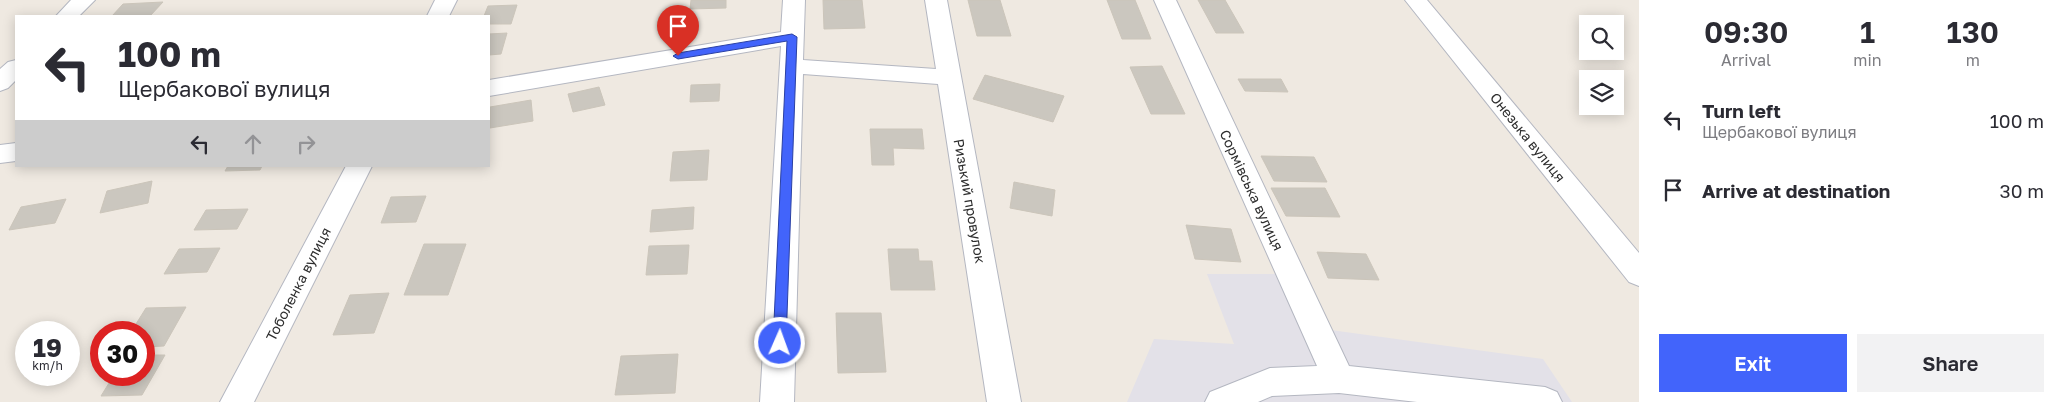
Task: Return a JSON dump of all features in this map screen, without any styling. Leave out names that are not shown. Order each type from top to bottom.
[{"type":"street","points":[[69,15],[84,0]]},
{"type":"street","points":[[438,15],[446,0]]},
{"type":"street","points":[[777,402],[794,0]]},
{"type":"street","name":"Ризький провулок","points":[[936,0],[1004,402]]},
{"type":"street","name":"Сормівська вулиця","points":[[1165,0],[1339,379]]},
{"type":"street","name":"Онезька вулиця","points":[[1416,0],[1639,274]]},
{"type":"street","points":[[490,88],[792,37]]},
{"type":"street","points":[[791,66],[948,77]]},
{"type":"street","points":[[0,83],[15,68]]},
{"type":"street","points":[[0,154],[15,152]]},
{"type":"street","name":"Тоболенка вулиця","points":[[237,402],[358,167]]},
{"type":"street","points":[[1222,402],[1270,382],[1339,379],[1545,402]]},
{"type":"shaded area","points":[[1207,274],[1291,274],[1316,328],[1543,359],[1572,402],[1127,402],[1154,339],[1234,344]]},
{"type":"building","points":[[691,0],[726,0],[726,8],[690,9]]},
{"type":"building","points":[[823,0],[862,0],[865,28],[824,29]]},
{"type":"building","points":[[968,0],[1000,0],[1011,36],[977,36]]},
{"type":"building","points":[[1107,0],[1135,0],[1151,39],[1122,39]]},
{"type":"building","points":[[1198,0],[1225,0],[1244,33],[1216,33]]},
{"type":"building","points":[[163,2],[151,15],[113,15],[123,4]]},
{"type":"building","points":[[517,5],[511,24],[490,24],[490,15],[484,15],[488,6]]},
{"type":"building","points":[[507,33],[501,54],[490,55],[490,34]]},
{"type":"building","points":[[1162,66],[1185,114],[1151,114],[1130,67]]},
{"type":"building","points":[[985,75],[1064,96],[1053,122],[973,99]]},
{"type":"building","points":[[1238,79],[1281,79],[1288,92],[1245,91]]},
{"type":"building","points":[[720,84],[719,101],[690,102],[691,85]]},
{"type":"building","points":[[599,87],[605,105],[573,112],[568,94]]},
{"type":"building","points":[[531,100],[533,121],[490,128],[490,107]]},
{"type":"building","points":[[870,129],[922,129],[924,149],[893,148],[894,165],[872,165]]},
{"type":"building","points":[[709,150],[707,180],[670,181],[673,152]]},
{"type":"building","points":[[1261,156],[1314,157],[1327,182],[1274,181]]},
{"type":"building","points":[[227,167],[262,167],[260,170],[225,171]]},
{"type":"building","points":[[152,181],[148,203],[100,213],[107,191]]},
{"type":"building","points":[[1014,182],[1055,190],[1052,216],[1010,208]]},
{"type":"building","points":[[1271,188],[1325,188],[1340,217],[1286,216]]},
{"type":"building","points":[[426,196],[416,222],[381,223],[391,197]]},
{"type":"building","points":[[66,199],[55,223],[9,230],[21,207]]},
{"type":"building","points":[[694,207],[693,229],[650,232],[652,210]]},
{"type":"building","points":[[248,209],[237,229],[194,230],[206,210]]},
{"type":"building","points":[[1186,225],[1231,229],[1241,262],[1195,259]]},
{"type":"building","points":[[424,244],[466,244],[448,295],[404,295]]},
{"type":"building","points":[[689,245],[687,274],[646,275],[649,246]]},
{"type":"building","points":[[220,248],[207,272],[164,274],[179,249]]},
{"type":"building","points":[[888,249],[918,249],[919,261],[932,261],[935,290],[891,290]]},
{"type":"building","points":[[1317,252],[1366,254],[1379,280],[1328,278]]},
{"type":"building","points":[[389,293],[374,333],[333,335],[350,295]]},
{"type":"building","points":[[186,307],[164,346],[155,346],[155,321],[138,321],[146,308]]},
{"type":"building","points":[[836,313],[881,313],[886,372],[838,373]]},
{"type":"building","points":[[678,354],[675,393],[615,395],[621,356]]},
{"type":"building","points":[[155,355],[165,355],[155,372]]},
{"type":"building","points":[[107,386],[147,386],[142,395],[101,396]]},
{"type":"route","points":[[678,56],[792,37],[780,343]]}]
